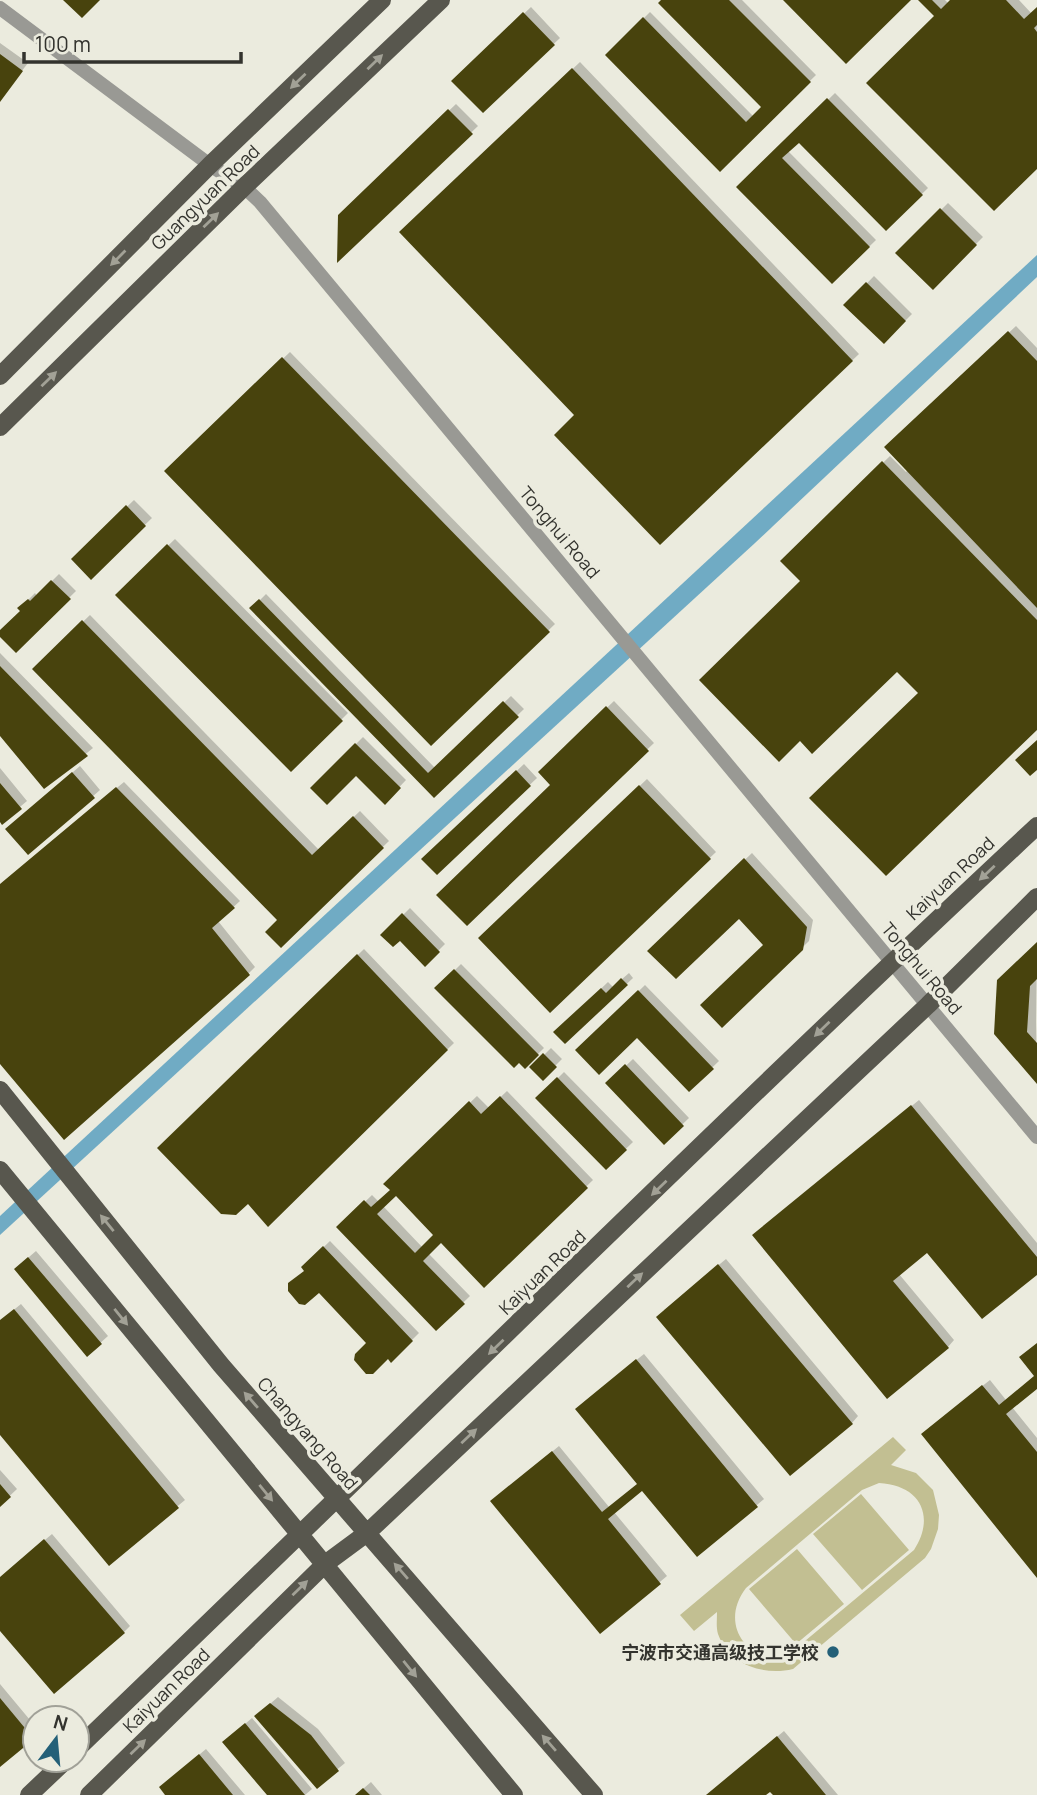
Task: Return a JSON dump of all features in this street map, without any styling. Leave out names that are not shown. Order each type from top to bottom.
[{"type":"main road","name":"Guangyuan Road","points":[[0,376],[210,165],[382,0]]},
{"type":"main road","name":"Guangyuan Road","points":[[0,427],[244,187],[441,0]]},
{"type":"main road","name":"Kaiyuan Road","points":[[91,1736],[338,1500],[892,962],[1037,826]]},
{"type":"main road","name":"Kaiyuan Road","points":[[89,1795],[324,1564],[367,1532],[928,1005],[1037,897]]},
{"type":"main road","name":"Changyang Road","points":[[0,1090],[221,1365],[594,1795]]},
{"type":"main road","points":[[0,1170],[514,1795]]},
{"type":"main road","points":[[29,1795],[51,1774]]},
{"type":"street","name":"Tonghui Road","points":[[0,8],[210,165],[244,187],[260,202],[1037,1137]]},
{"type":"shaded area","points":[[893,1437],[906,1450],[891,1465],[916,1473],[933,1490],[939,1515],[938,1529],[925,1558],[793,1669],[771,1671],[739,1661],[723,1645],[718,1634],[717,1612],[694,1631],[680,1615]],"holes":[[[879,1483],[893,1485],[914,1496],[920,1504],[924,1525],[914,1550],[793,1651],[765,1655],[753,1650],[743,1641],[737,1630],[735,1617],[738,1603],[746,1588],[862,1490]]]},
{"type":"shaded area","points":[[861,1494],[909,1550],[862,1590],[813,1534]]},
{"type":"shaded area","points":[[797,1549],[844,1604],[796,1644],[749,1589]]},
{"type":"water","points":[[1037,255],[1037,277],[755,543],[0,1235],[0,1216]]},
{"type":"building","points":[[63,0],[100,0],[82,18]]},
{"type":"building","points":[[661,0],[729,0],[811,82],[720,172],[605,55],[643,17],[746,122],[761,107],[658,3]]},
{"type":"building","points":[[783,0],[911,0],[846,64]]},
{"type":"building","points":[[918,0],[932,0],[941,9],[950,0],[1006,0],[1024,19],[1037,7],[1037,25],[1034,28],[1037,32],[1037,169],[994,211],[866,83],[934,16]]},
{"type":"building","points":[[523,12],[555,45],[483,113],[451,81]]},
{"type":"building","points":[[0,54],[23,71],[0,102]]},
{"type":"building","points":[[572,68],[853,361],[660,545],[554,435],[574,415],[399,232]]},
{"type":"building","points":[[827,98],[923,195],[886,231],[799,143],[782,158],[870,247],[832,284],[736,187]]},
{"type":"building","points":[[448,109],[473,134],[337,263],[338,215]]},
{"type":"building","points":[[940,208],[977,245],[933,290],[895,253]]},
{"type":"building","points":[[866,282],[906,321],[884,344],[843,305]]},
{"type":"building","points":[[1008,331],[1037,361],[1037,608],[884,447]]},
{"type":"building","points":[[282,357],[550,632],[431,746],[164,471]]},
{"type":"building","points":[[882,461],[1037,620],[1037,730],[886,876],[809,798],[918,693],[897,672],[812,754],[800,741],[779,762],[699,680],[800,581],[780,561]]},
{"type":"building","points":[[126,505],[146,526],[91,580],[71,559]]},
{"type":"building","points":[[167,544],[343,721],[291,772],[115,595]]},
{"type":"building","points":[[51,580],[71,599],[16,653],[0,637],[0,630],[20,611],[17,608],[28,599],[30,601]]},
{"type":"building","points":[[259,599],[428,773],[503,701],[519,717],[434,798],[249,608]]},
{"type":"building","points":[[82,620],[312,855],[353,816],[384,848],[281,948],[265,932],[277,920],[32,669]]},
{"type":"building","points":[[0,666],[88,756],[44,789],[0,736]]},
{"type":"building","points":[[606,706],[649,751],[467,926],[436,895],[550,785],[538,772]]},
{"type":"building","points":[[1037,740],[1037,770],[1030,776],[1015,760]]},
{"type":"building","points":[[355,743],[401,788],[385,805],[356,776],[327,805],[310,788]]},
{"type":"building","points":[[516,770],[531,786],[437,875],[421,859]]},
{"type":"building","points":[[72,772],[95,798],[28,855],[5,829]]},
{"type":"building","points":[[0,783],[22,809],[2,825],[0,822]]},
{"type":"building","points":[[639,785],[711,859],[550,1013],[478,938]]},
{"type":"building","points":[[116,787],[235,908],[212,928],[250,975],[64,1140],[0,1064],[0,884]]},
{"type":"building","points":[[744,858],[807,927],[803,950],[722,1028],[700,1005],[763,945],[739,919],[676,979],[647,951]]},
{"type":"building","points":[[402,913],[440,952],[425,967],[400,941],[393,947],[380,935]]},
{"type":"building","points":[[1037,942],[1037,979],[1030,986],[1027,1032],[1037,1043],[1037,1084],[994,1034],[997,980]]},
{"type":"building","points":[[357,954],[448,1050],[268,1227],[248,1204],[236,1215],[221,1214],[157,1148]]},
{"type":"building","points":[[454,969],[539,1055],[525,1069],[519,1063],[514,1068],[434,988]]},
{"type":"building","points":[[621,978],[628,985],[565,1044],[553,1032],[601,988],[606,993]]},
{"type":"building","points":[[638,990],[714,1069],[689,1092],[637,1038],[599,1075],[575,1050]]},
{"type":"building","points":[[543,1053],[557,1067],[543,1081],[529,1067]]},
{"type":"building","points":[[625,1064],[684,1126],[664,1145],[605,1083]]},
{"type":"building","points":[[557,1077],[627,1150],[606,1170],[535,1098]]},
{"type":"building","points":[[500,1096],[588,1188],[484,1288],[441,1243],[423,1261],[465,1304],[436,1331],[336,1227],[364,1200],[371,1207],[390,1190],[383,1184],[469,1101],[481,1114]],"holes":[[[396,1196],[433,1235],[415,1253],[377,1214]]]},
{"type":"building","points":[[911,1105],[1037,1257],[1037,1275],[982,1319],[927,1253],[893,1281],[949,1348],[887,1399],[752,1235]]},
{"type":"building","points":[[323,1246],[413,1341],[391,1363],[388,1359],[373,1374],[366,1374],[354,1360],[355,1354],[366,1343],[319,1293],[305,1305],[299,1304],[288,1291],[288,1283],[304,1271],[301,1267]]},
{"type":"building","points":[[28,1257],[102,1344],[87,1357],[14,1269]]},
{"type":"building","points":[[718,1264],[853,1424],[790,1476],[656,1317]]},
{"type":"building","points":[[14,1309],[179,1508],[109,1566],[0,1435],[0,1320]]},
{"type":"building","points":[[1037,1343],[1037,1389],[1006,1414],[1037,1452],[1037,1578],[921,1434],[982,1385],[999,1405],[1034,1376],[1019,1357]]},
{"type":"building","points":[[636,1359],[758,1507],[697,1557],[642,1491],[608,1519],[661,1584],[600,1634],[490,1501],[552,1451],[602,1512],[637,1484],[575,1409]]},
{"type":"building","points":[[0,1484],[11,1497],[0,1507]]},
{"type":"building","points":[[44,1539],[125,1633],[54,1694],[0,1631],[0,1577]]},
{"type":"building","points":[[0,1698],[21,1723],[21,1750],[0,1767]]},
{"type":"building","points":[[270,1703],[311,1735],[339,1771],[317,1789],[254,1716]]},
{"type":"building","points":[[245,1723],[305,1795],[267,1795],[222,1742]]},
{"type":"building","points":[[777,1736],[826,1795],[773,1795],[770,1792],[766,1795],[706,1795]]},
{"type":"building","points":[[199,1754],[233,1795],[165,1795],[159,1787]]},
{"type":"building","points":[[363,1788],[370,1795],[355,1795]]},
{"type":"place","name":"宁波市交通高级技工学校","points":[[833,1652]]}]
